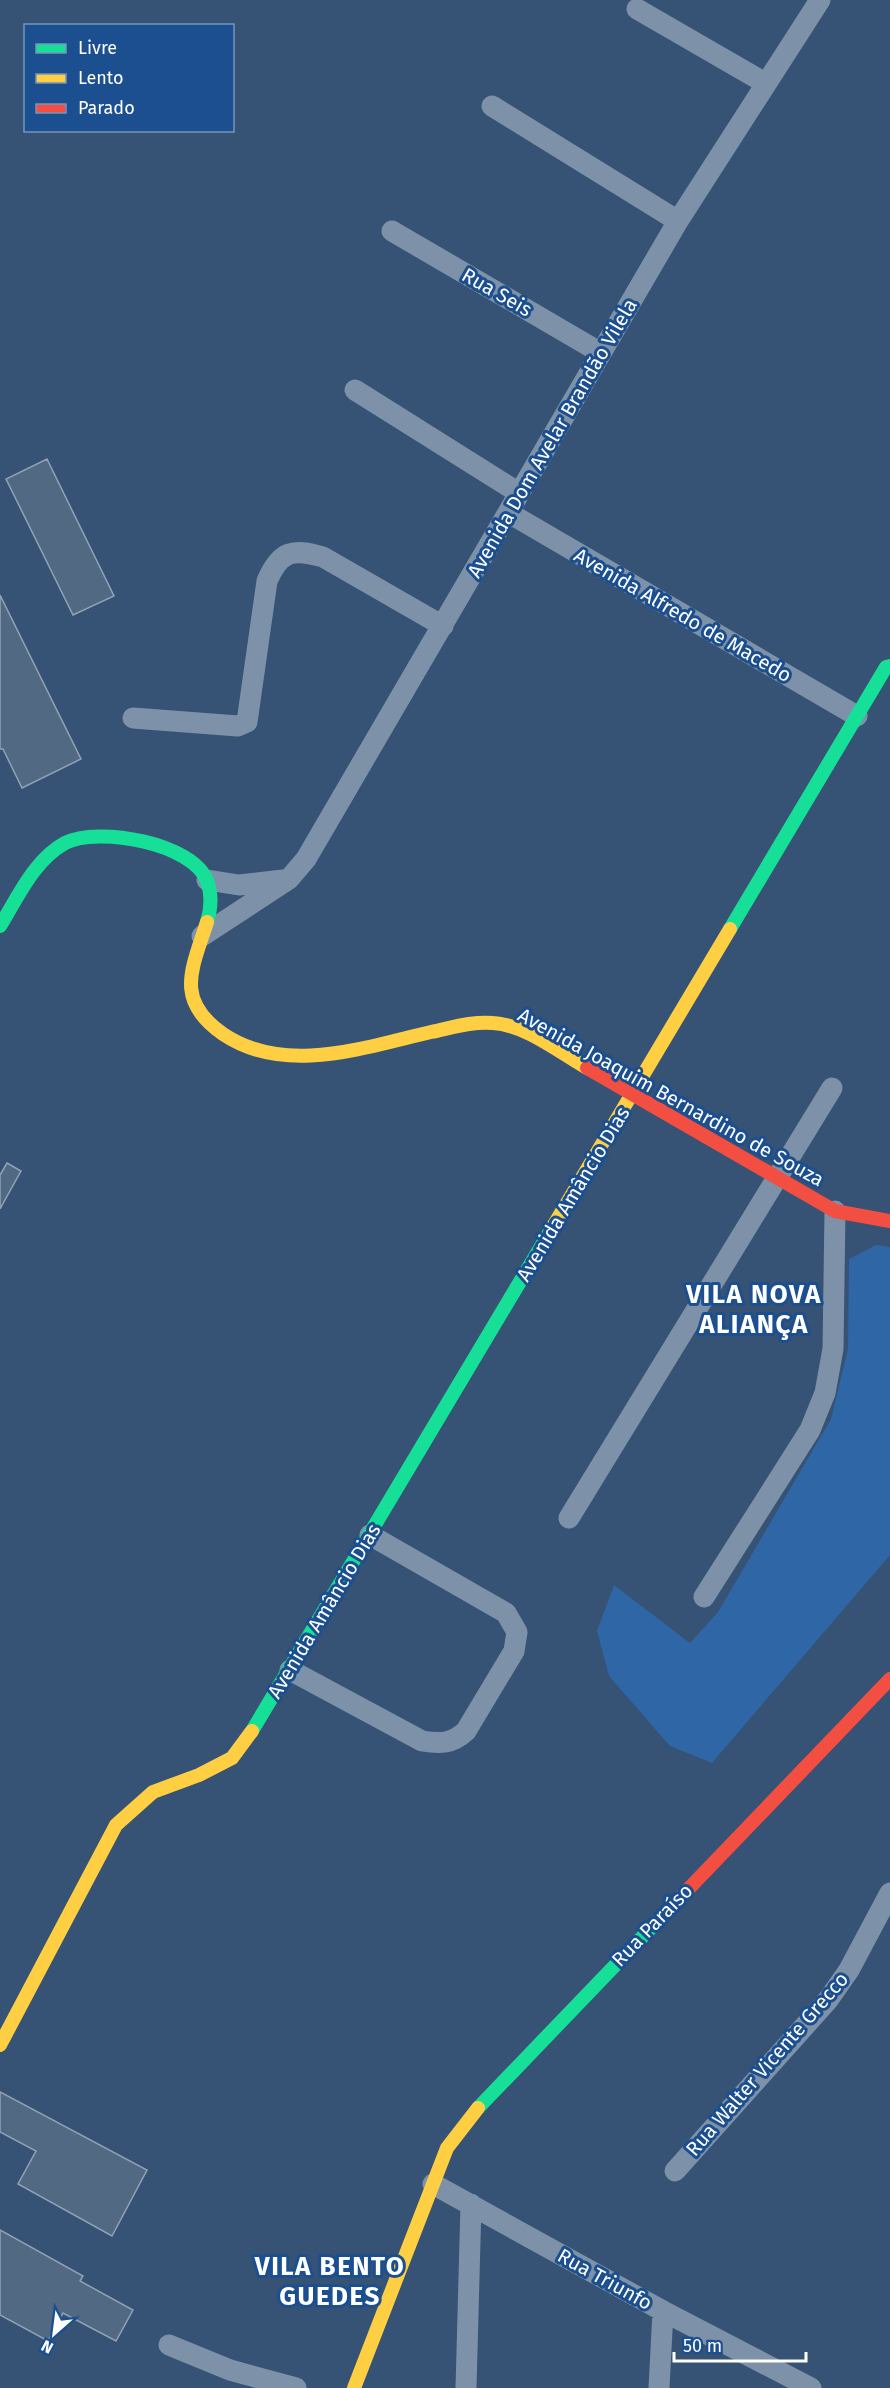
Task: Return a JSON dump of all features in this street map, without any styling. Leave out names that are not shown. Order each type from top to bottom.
[{"type":"street","name":"Avenida Dom Avelar Brandão Vilela","points":[[202,936],[289,879],[323,833],[678,221],[820,0]]},
{"type":"street","points":[[638,9],[765,83]]},
{"type":"street","points":[[492,106],[678,221]]},
{"type":"street","name":"Rua Seis","points":[[392,231],[601,353]]},
{"type":"street","points":[[355,390],[519,493]]},
{"type":"street","name":"Avenida Alfredo de Macedo","points":[[508,513],[857,716]]},
{"type":"street","points":[[133,718],[238,726],[247,722],[267,580],[274,565],[284,555],[302,551],[323,557],[443,626]]},
{"type":"street","name":"Avenida Amâncio Dias","points":[[0,2045],[116,1825],[153,1792],[199,1775],[232,1758],[254,1728],[889,664]]},
{"type":"street","points":[[0,926],[44,860],[67,842],[82,836],[153,844],[172,850],[189,859],[207,880],[239,885],[289,879]]},
{"type":"street","name":"Avenida Joaquim Bernardino de Souza","points":[[207,880],[211,900],[209,917],[189,976],[196,1006],[204,1018],[218,1030],[254,1049],[289,1057],[313,1055],[457,1025],[503,1024],[528,1034],[835,1211],[890,1221]]},
{"type":"street","points":[[569,1518],[775,1177],[832,1088]]},
{"type":"street","points":[[704,1597],[810,1430],[825,1393],[833,1349],[835,1211]]},
{"type":"street","points":[[290,1670],[422,1741],[438,1744],[455,1741],[466,1731],[514,1651],[517,1632],[507,1613],[370,1535]]},
{"type":"street","name":"Rua Paraíso","points":[[354,2388],[447,2148],[472,2114],[890,1679]]},
{"type":"street","name":"Rua Walter Vicente Grecco","points":[[675,2171],[828,2000],[849,1970],[890,1893]]},
{"type":"street","name":"Rua Triunfo","points":[[433,2184],[663,2311],[811,2388]]},
{"type":"street","points":[[466,2388],[471,2204]]},
{"type":"street","points":[[659,2388],[663,2311]]},
{"type":"street","points":[[169,2345],[230,2370],[296,2388]]},
{"type":"shaded area","points":[[876,1245],[890,1247],[890,1555],[712,1763],[670,1746],[609,1676],[597,1631],[614,1585],[690,1643],[718,1612],[831,1419],[848,1349],[849,1259]]},
{"type":"building","points":[[47,459],[114,596],[73,615],[6,479]]},
{"type":"building","points":[[0,595],[81,759],[22,788],[3,749],[0,749]]},
{"type":"building","points":[[7,1163],[21,1171],[0,1209],[0,1175]]},
{"type":"building","points":[[0,2092],[147,2170],[112,2236],[18,2184],[36,2151],[0,2132]]},
{"type":"building","points":[[0,2230],[83,2276],[80,2281],[133,2310],[116,2341],[63,2313],[48,2341],[0,2315]]},
{"type":"traffic: fast","points":[[730,929],[886,667],[890,666]]},
{"type":"traffic: fast","points":[[0,926],[28,880],[44,859],[65,843],[80,838],[99,836],[143,841],[165,848],[184,857],[198,868],[207,881],[210,891],[207,922]]},
{"type":"traffic: fast","points":[[252,1731],[552,1228]]},
{"type":"traffic: fast","points":[[478,2108],[674,1904]]},
{"type":"traffic: slow","points":[[207,922],[193,969],[192,996],[198,1009],[208,1021],[223,1034],[247,1047],[272,1054],[299,1056],[325,1054],[353,1050],[462,1025],[493,1023],[530,1034],[587,1068]]},
{"type":"traffic: slow","points":[[552,1228],[730,929]]},
{"type":"traffic: slow","points":[[0,2045],[116,1825],[153,1792],[199,1775],[232,1758],[252,1731]]},
{"type":"traffic: slow","points":[[354,2388],[447,2148],[478,2108]]},
{"type":"traffic: jam","points":[[587,1068],[835,1211],[890,1221]]},
{"type":"traffic: jam","points":[[674,1904],[890,1679]]},
{"type":"district","name":"VILA NOVA ALIANÇA","points":[[754,1309]]},
{"type":"district","name":"VILA BENTO GUEDES","points":[[330,2281]]}]
